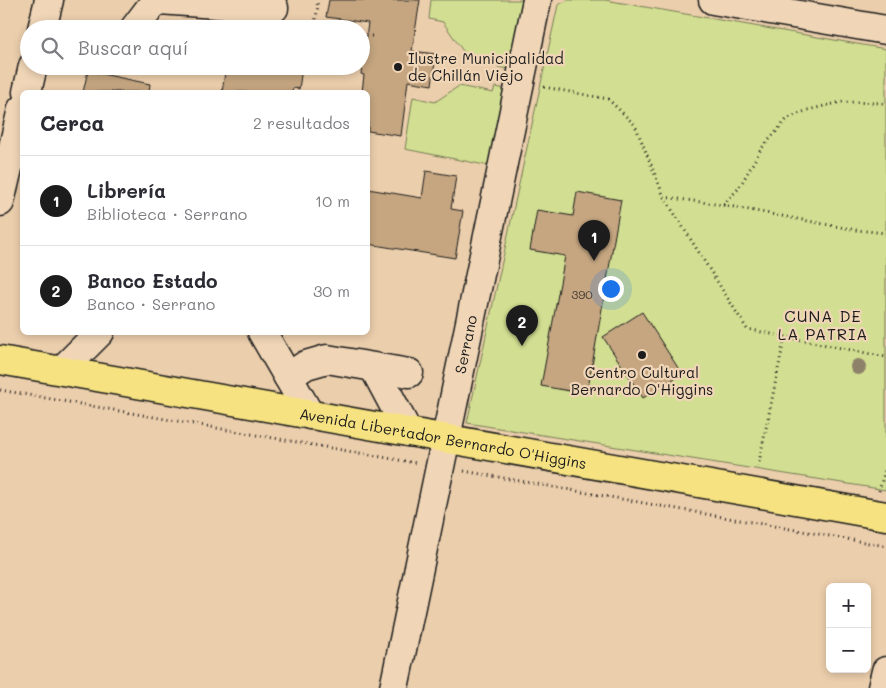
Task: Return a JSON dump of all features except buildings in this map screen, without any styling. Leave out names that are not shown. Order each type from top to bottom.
[{"type":"main road","name":"Avenida Libertador Bernardo O'Higgins","points":[[0,360],[886,516]]},
{"type":"street","points":[[44,20],[49,0]]},
{"type":"street","points":[[141,20],[158,0],[274,8]]},
{"type":"street","name":"Serrano","points":[[394,688],[518,84],[537,0]]},
{"type":"street","points":[[713,0],[886,30]]},
{"type":"street","points":[[27,90],[31,75]]},
{"type":"street","points":[[0,202],[20,117]]},
{"type":"street","points":[[62,370],[97,335]]},
{"type":"street","points":[[264,335],[310,415]]},
{"type":"street","points":[[288,377],[306,365],[321,359],[409,373]]},
{"type":"street","points":[[374,368],[408,432]]},
{"type":"street","points":[[882,688],[886,671]]},
{"type":"path","points":[[316,0],[318,6],[316,20]]},
{"type":"path","points":[[518,84],[608,99],[635,125],[664,197],[747,329],[886,357]]},
{"type":"path","points":[[723,205],[740,188],[761,150],[788,118],[808,110],[841,102],[886,103]]},
{"type":"path","points":[[664,197],[723,205],[856,230],[886,233]]},
{"type":"path","points":[[752,492],[785,336]]},
{"type":"green space","points":[[431,0],[522,0],[526,6],[512,70],[498,67],[499,61],[465,54],[443,22],[429,19]]},
{"type":"green space","points":[[568,0],[605,0],[886,49],[886,490],[467,423],[558,5]]},
{"type":"green space","points":[[459,86],[493,93],[495,87],[507,89],[490,166],[405,149],[413,97],[435,102]]},
{"type":"place","name":"Ilustre Municipalidad de Chillán Viejo","points":[[398,67]]},
{"type":"place","name":"Librería","points":[[594,261]]},
{"type":"place","name":"Banco Estado","points":[[522,346]]},
{"type":"place","name":"Centro Cultural Bernardo O'Higgins","points":[[642,355]]},
{"type":"district","name":"CUNA DE LA PATRIA","points":[[823,324]]}]
